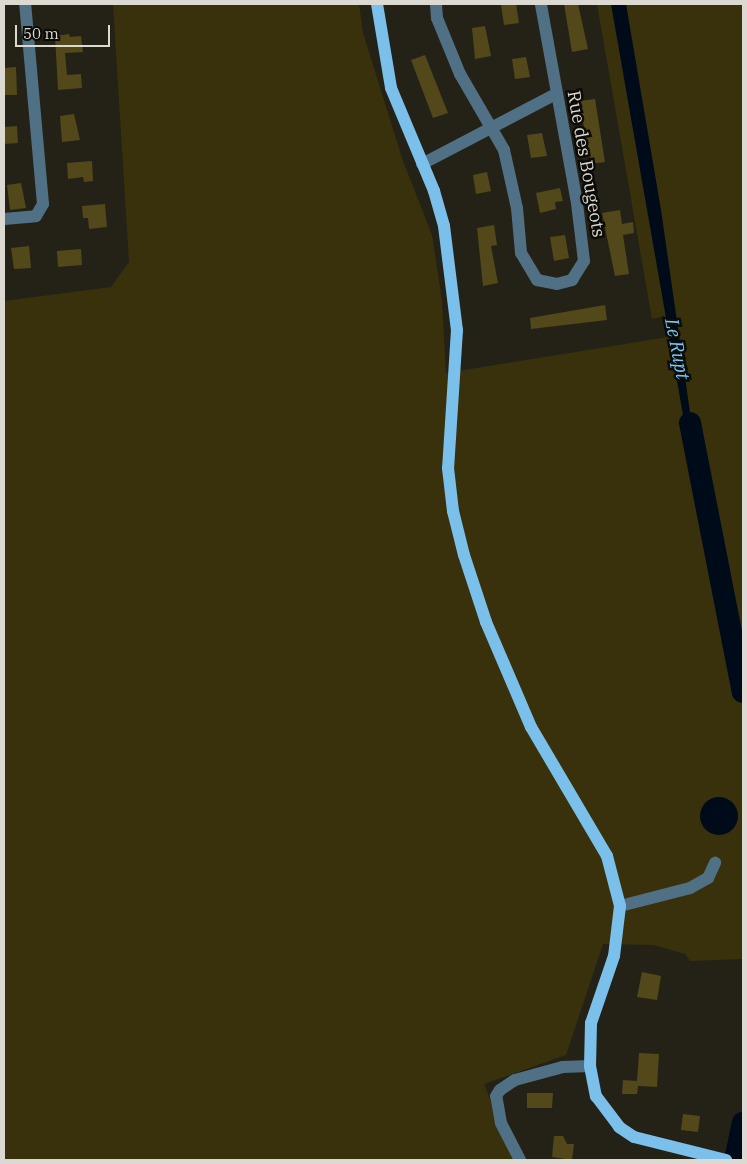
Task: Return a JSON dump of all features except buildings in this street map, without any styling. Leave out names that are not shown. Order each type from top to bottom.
[{"type":"main road","points":[[378,4],[391,88],[422,164],[444,226],[457,330],[448,468],[453,511],[464,555],[486,622],[530,727],[607,856],[620,906],[614,956],[591,1024],[590,1066],[596,1096],[619,1127],[634,1137],[654,1144],[725,1160]]},
{"type":"street","points":[[4,219],[36,216],[43,204],[25,4]]},
{"type":"street","name":"Rue des Bougeots","points":[[436,4],[437,18],[460,74],[504,150],[516,208],[521,253],[537,280],[557,284],[572,280],[584,262],[577,203],[540,4]]},
{"type":"street","points":[[422,164],[556,94]]},
{"type":"street","points":[[620,906],[690,888],[708,878],[715,863]]},
{"type":"street","points":[[520,1160],[501,1123],[496,1096],[500,1090],[515,1080],[563,1067],[590,1066]]},
{"type":"shaded area","points":[[113,4],[359,4],[363,33],[403,161],[432,235],[442,301],[446,373],[668,337],[664,316],[652,319],[597,4],[743,4],[743,959],[690,961],[685,954],[654,945],[603,944],[566,1055],[484,1084],[515,1160],[4,1160],[4,301],[111,287],[129,262]]},
{"type":"water","points":[[611,4],[626,4],[661,210],[696,454],[683,415]]},
{"type":"water","points":[[719,797],[726,798],[732,803],[737,809],[737,823],[732,829],[726,834],[719,835],[712,834],[706,829],[701,823],[700,816],[701,809],[706,803],[712,798]]},
{"type":"waterway","name":"Le Rupt","points":[[690,423],[743,692]]},
{"type":"waterway","name":"Le Rupt","points":[[735,1160],[743,1123]]}]
